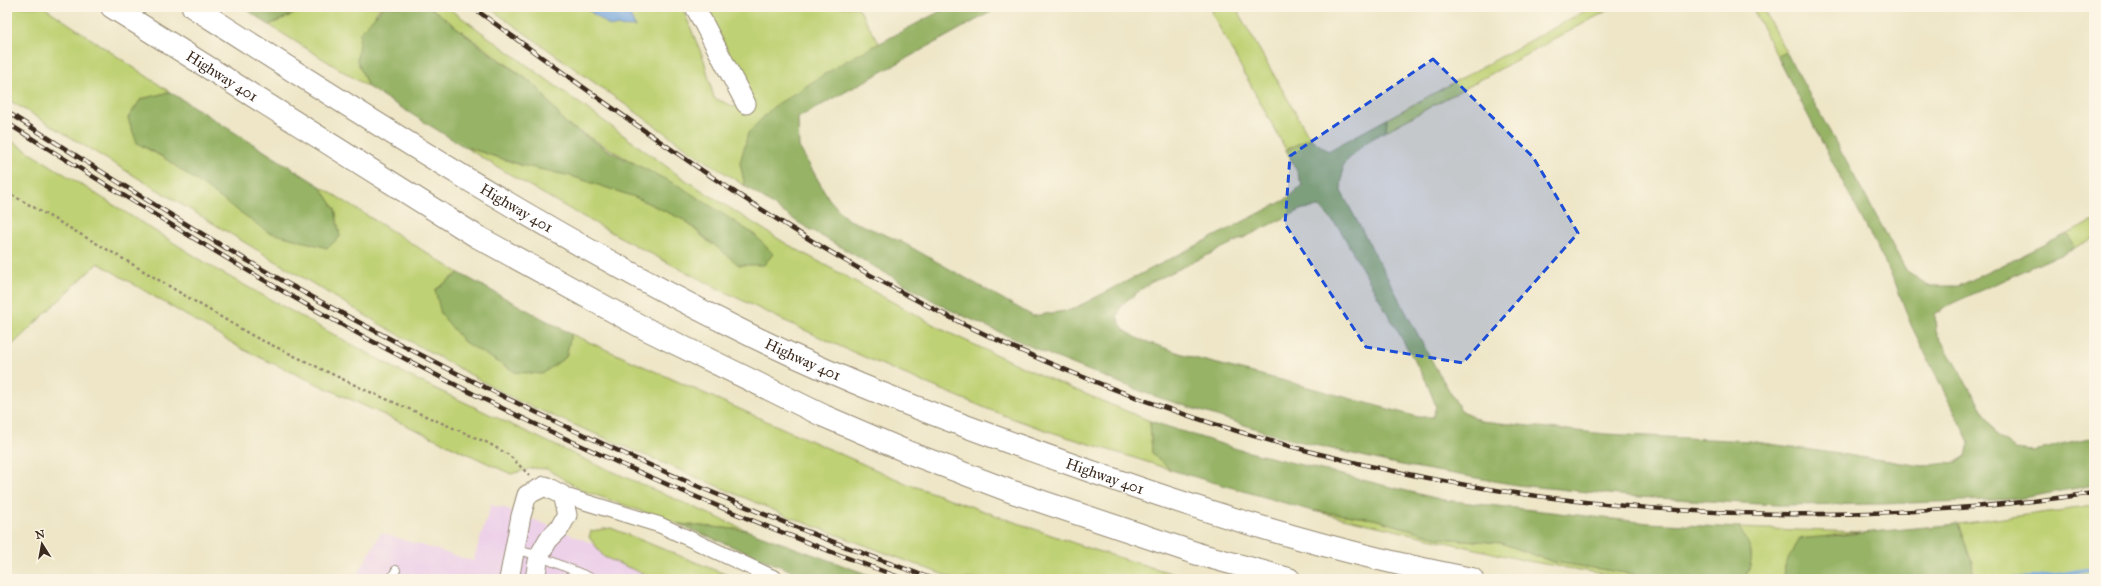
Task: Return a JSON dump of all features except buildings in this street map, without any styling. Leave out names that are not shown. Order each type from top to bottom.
[{"type":"highway","name":"Highway 401","points":[[112,7],[476,236],[642,327],[810,410],[910,453],[1010,491],[1198,554],[1289,579]]},
{"type":"highway","name":"Highway 401","points":[[193,7],[468,181],[658,288],[737,329],[837,375],[978,432],[1185,505],[1303,540],[1428,571],[1472,579]]},
{"type":"street","points":[[695,7],[746,104]]},
{"type":"street","points":[[509,579],[520,516],[527,495],[545,486],[562,495],[660,525],[776,579]]},
{"type":"street","points":[[535,579],[539,556],[548,540],[559,529],[567,515],[562,495]]},
{"type":"lane","points":[[515,549],[539,556],[591,579]]},
{"type":"lane","points":[[391,579],[396,570]]},
{"type":"path","points":[[7,192],[253,336],[363,389],[488,443],[509,456],[526,472],[539,488]]},
{"type":"highlighted area","points":[[1433,59],[1533,157],[1578,233],[1463,363],[1366,347],[1285,224],[1290,156]]},
{"type":"shaded area","points":[[491,505],[508,509],[679,579],[355,579],[381,533],[473,561]]},
{"type":"green space","points":[[7,7],[44,7],[170,92],[141,99],[128,118],[137,143],[327,248],[340,237],[335,209],[320,186],[459,273],[435,290],[515,372],[542,373],[566,357],[571,334],[908,484],[1085,547],[1190,579],[955,579],[792,518],[516,400],[383,326],[7,99]]},
{"type":"green space","points":[[243,7],[309,7],[269,25]]},
{"type":"green space","points":[[309,7],[383,7],[377,11],[357,60],[368,87],[269,25]]},
{"type":"green space","points":[[383,7],[429,7],[437,12],[481,47],[536,86],[566,124],[611,152],[681,187],[755,235],[773,254],[764,265],[739,265],[684,220],[635,197],[571,176],[521,165],[463,146],[368,87],[357,60],[360,33]]},
{"type":"green space","points":[[429,7],[447,7],[681,177],[785,243],[947,332],[1040,375],[1150,421],[1152,453],[1171,470],[1002,415],[863,357],[804,330],[631,243],[519,180],[463,146],[521,165],[571,176],[635,197],[684,220],[712,245],[641,167],[566,124],[536,86]]},
{"type":"green space","points":[[488,7],[682,7],[704,60],[714,98],[735,107],[751,95],[705,7],[858,7],[880,45],[740,163],[745,186],[689,150]]},
{"type":"green space","points":[[948,7],[1000,7],[798,118],[799,147],[829,199],[847,219],[900,241],[1033,316],[1071,310],[1285,200],[1302,185],[1286,150],[1310,138],[1328,151],[1387,119],[1386,131],[1365,143],[1343,165],[1341,191],[1438,372],[1461,410],[1481,421],[1606,434],[1749,441],[1923,466],[1956,462],[1966,456],[1969,442],[1911,325],[1895,282],[1777,56],[1786,52],[1906,270],[1927,286],[1959,286],[2067,234],[2074,248],[1953,303],[1935,314],[1936,332],[1998,436],[2015,449],[2033,451],[2094,438],[2094,485],[2017,499],[1883,504],[1777,505],[1639,497],[1517,485],[1396,464],[1285,438],[1148,394],[1052,356],[946,308],[799,223],[745,186],[740,163],[748,133],[773,107],[844,62]],"holes":[[[1320,207],[1339,228],[1426,381],[1436,406],[1433,417],[1418,417],[1194,358],[1139,339],[1124,330],[1117,317],[1122,304],[1150,283],[1303,209]]]},
{"type":"green space","points":[[1220,7],[1240,7],[1239,14],[1310,138],[1286,150],[1211,12]]},
{"type":"green space","points":[[1592,7],[1614,7],[1386,131],[1387,119]]},
{"type":"green space","points":[[1752,7],[1762,7],[1786,52],[1777,56]]},
{"type":"green space","points":[[170,92],[320,186],[335,209],[340,237],[327,248],[268,232],[163,157],[137,143],[128,118],[141,99]]},
{"type":"green space","points":[[7,138],[217,270],[409,376],[584,459],[746,530],[678,524],[581,490],[547,469],[533,468],[511,474],[244,350],[98,263],[7,350]]},
{"type":"green space","points":[[2094,221],[2094,238],[2074,248],[2067,234]]},
{"type":"green space","points":[[459,273],[571,334],[566,357],[542,374],[515,372],[464,342],[441,314],[435,290]]},
{"type":"green space","points":[[1150,421],[1237,449],[1443,500],[1649,523],[1739,528],[1747,541],[1751,553],[1750,565],[1744,579],[1664,579],[1554,562],[1501,543],[1440,538],[1374,519],[1309,510],[1171,470],[1152,453]]},
{"type":"green space","points":[[2094,506],[2094,579],[1974,579],[1972,563],[1958,524]]},
{"type":"green space","points":[[1309,510],[1374,519],[1440,538],[1501,543],[1554,562],[1664,579],[1633,579],[1527,561]]},
{"type":"green space","points":[[678,524],[746,530],[880,579],[811,579]]},
{"type":"green space","points":[[1958,524],[1972,563],[1974,579],[1784,579],[1785,566],[1798,539]]},
{"type":"green space","points":[[611,528],[737,579],[655,579],[604,557],[589,537],[591,531]]},
{"type":"green space","points":[[1739,528],[1860,532],[1833,535],[1785,566],[1784,579],[1744,579],[1750,565],[1751,553],[1747,541]]},
{"type":"water","points":[[584,7],[627,7],[635,27],[610,26]]},
{"type":"waterway","points":[[2014,579],[2041,578],[2094,569]]},
{"type":"railway","points":[[472,7],[577,83],[736,193],[846,261],[903,293],[1041,360],[1185,414],[1332,457],[1482,488],[1635,507],[1788,514],[1941,509],[2094,493]]},
{"type":"railway","points":[[7,112],[148,201],[292,286],[448,369],[606,446],[687,482],[768,516],[933,579]]},
{"type":"railway","points":[[7,123],[186,234],[322,314],[433,373],[498,406],[632,469],[767,526],[904,579]]}]
